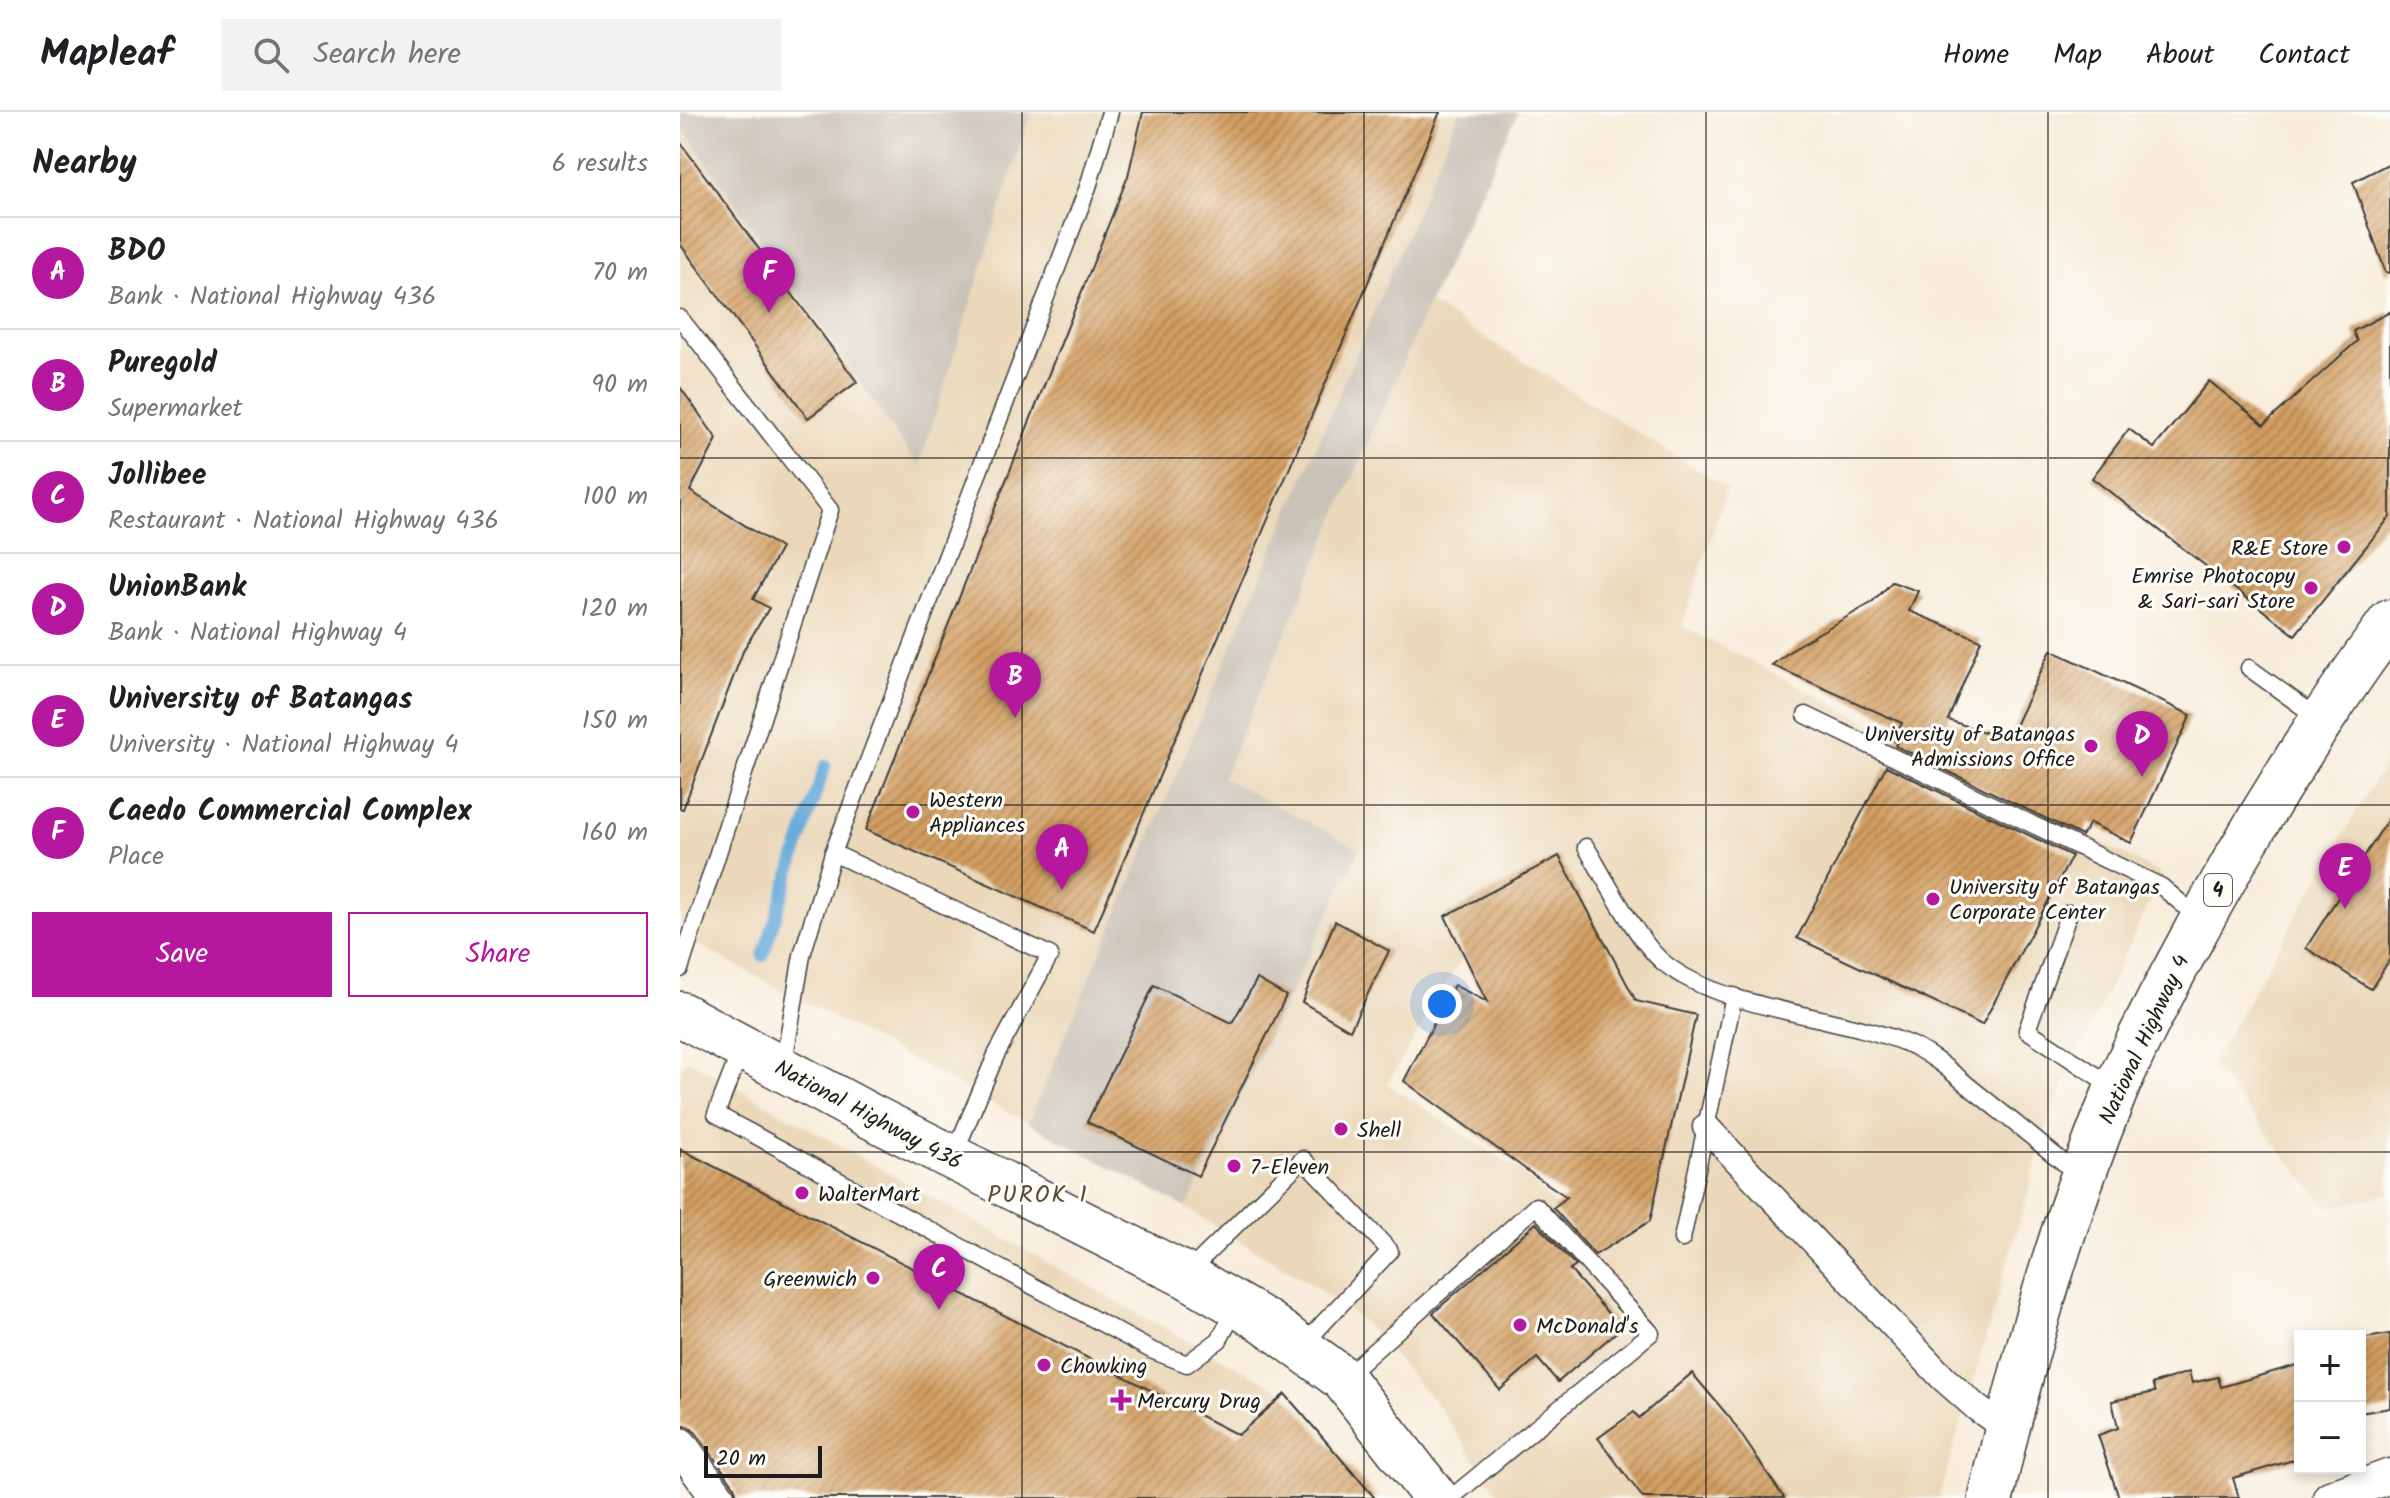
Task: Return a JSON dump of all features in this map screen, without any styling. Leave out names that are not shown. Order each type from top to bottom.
[{"type":"main road","name":"National Highway 4","points":[[1991,1498],[2006,1429],[2043,1294],[2082,1177],[2116,1089],[2201,920],[2268,804],[2322,721],[2385,639]]},
{"type":"main road","name":"National Highway 436","points":[[680,1014],[952,1158],[1185,1275],[1266,1322],[1343,1379],[1436,1498]]},
{"type":"street","points":[[1706,1127],[1943,1378],[2006,1429]]},
{"type":"street","points":[[680,1445],[718,1498]]},
{"type":"street","points":[[2330,1498],[2390,1476]]},
{"type":"lane","points":[[783,1070],[802,955],[833,853],[1088,187],[1110,112]]},
{"type":"lane","points":[[680,318],[830,510],[680,969]]},
{"type":"lane","points":[[2249,668],[2322,721]]},
{"type":"lane","points":[[1806,715],[2162,887],[2201,920]]},
{"type":"lane","points":[[1586,847],[1635,927],[1663,962],[1697,983],[1734,996],[1860,1028],[1909,1044],[1948,1070],[2082,1177]]},
{"type":"lane","points":[[833,853],[1050,955],[996,1055],[952,1158]]},
{"type":"lane","points":[[2069,913],[2027,1030],[2116,1089]]},
{"type":"lane","points":[[1682,1239],[1734,996]]},
{"type":"lane","points":[[743,1046],[716,1114],[1151,1350],[1187,1364],[1219,1340],[1237,1307]]},
{"type":"lane","points":[[1185,1275],[1303,1159],[1390,1251],[1301,1348]]},
{"type":"lane","points":[[1343,1379],[1536,1206],[1651,1333],[1451,1498]]},
{"type":"shaded area","points":[[680,112],[1031,112],[919,467],[680,124]]},
{"type":"shaded area","points":[[1031,112],[1459,112],[1028,1123],[680,935],[680,124],[919,467]]},
{"type":"shaded area","points":[[1459,112],[1518,112],[1429,303],[1223,778],[1360,849],[1187,1208],[1028,1123]]},
{"type":"shaded area","points":[[1429,303],[1727,488],[1682,626],[2162,874],[2051,1113],[1939,1498],[1501,1498],[1438,1406],[1362,1320],[1303,1279],[1187,1209],[1360,849],[1223,779]],"holes":[[[1463,959],[1605,1259],[1525,1174],[1387,1084]]]},
{"type":"shaded area","points":[[2390,753],[2390,1193],[2328,1208],[2211,1065]]},
{"type":"shaded area","name":"WalterMart","points":[[688,1060],[1144,1317],[1290,1395],[1380,1498],[727,1498],[680,1433],[680,1069]]},
{"type":"building","points":[[1143,112],[1440,112],[1094,931],[866,830],[1128,176]]},
{"type":"building","points":[[680,142],[857,382],[808,418],[680,244]]},
{"type":"building","points":[[2390,163],[2390,273],[2386,273],[2353,182]]},
{"type":"building","points":[[2390,312],[2390,517],[2295,635],[2092,478],[2129,429],[2154,448],[2209,381],[2264,425],[2357,341],[2353,331]]},
{"type":"building","points":[[680,387],[717,439],[690,491],[781,548],[753,599],[769,608],[744,649],[683,809],[680,809]]},
{"type":"building","points":[[1892,582],[1918,591],[1909,611],[1981,640],[1948,720],[2008,740],[2051,650],[2191,715],[2131,843],[2090,823],[2082,836],[1896,746],[1898,742],[1894,741],[1902,723],[1772,665],[1798,645],[1873,602]]},
{"type":"building","name":"University of Batangas Corporate Center","points":[[1886,766],[2072,856],[1982,1025],[1797,938]]},
{"type":"building","points":[[2390,816],[2390,959],[2371,989],[2306,948]]},
{"type":"building","points":[[1559,856],[1636,1001],[1696,1015],[1650,1221],[1595,1255],[1553,1208],[1567,1197],[1404,1081],[1454,985],[1487,1002],[1445,916]]},
{"type":"building","points":[[1335,921],[1389,951],[1350,1030],[1302,1002]]},
{"type":"building","points":[[1257,979],[1286,996],[1198,1176],[1087,1122],[1154,985],[1232,1023]]},
{"type":"building","name":"WalterMart","points":[[680,1149],[1238,1435],[1285,1394],[1375,1498],[738,1498],[734,1486],[696,1433],[680,1425]]},
{"type":"building","points":[[1536,1223],[1576,1266],[1570,1270],[1621,1328],[1558,1382],[1537,1358],[1500,1390],[1433,1313]]},
{"type":"building","points":[[2390,1334],[2390,1408],[2366,1412],[2366,1402],[2366,1338]]},
{"type":"building","points":[[2294,1366],[2294,1460],[2233,1478],[2239,1498],[2119,1498],[2098,1435],[2118,1428],[2112,1401],[2155,1392],[2152,1384],[2189,1372],[2192,1383],[2218,1377],[2221,1387]]},
{"type":"building","points":[[1692,1373],[1730,1418],[1784,1498],[1643,1498],[1598,1438],[1634,1412],[1639,1418]]},
{"type":"waterway","points":[[763,956],[825,766]]},
{"type":"place","name":"Caedo Commercial Complex","points":[[769,313]]},
{"type":"place","name":"R&E Store","points":[[2344,547]]},
{"type":"place","name":"Emrise Photocopy & Sari-sari Store","points":[[2311,588]]},
{"type":"place","name":"Puregold","points":[[1015,718]]},
{"type":"place","name":"University of Batangas Admissions Office","points":[[2091,746]]},
{"type":"place","name":"UnionBank","points":[[2142,777]]},
{"type":"place","name":"Western Appliances","points":[[913,812]]},
{"type":"place","name":"BDO","points":[[1062,890]]},
{"type":"place","name":"University of Batangas Corporate Center","points":[[1933,899]]},
{"type":"place","name":"University of Batangas","points":[[2345,909]]},
{"type":"place","name":"Shell","points":[[1341,1129]]},
{"type":"place","name":"7-Eleven","points":[[1234,1166]]},
{"type":"place","name":"WalterMart","points":[[802,1193]]},
{"type":"place","name":"Greenwich","points":[[873,1278]]},
{"type":"place","name":"Jollibee","points":[[939,1310]]},
{"type":"place","name":"McDonald's","points":[[1520,1325]]},
{"type":"place","name":"Chowking","points":[[1044,1365]]},
{"type":"place","name":"Mercury Drug","points":[[1121,1400]]},
{"type":"district","name":"PUROK 1","points":[[1038,1194]]}]
